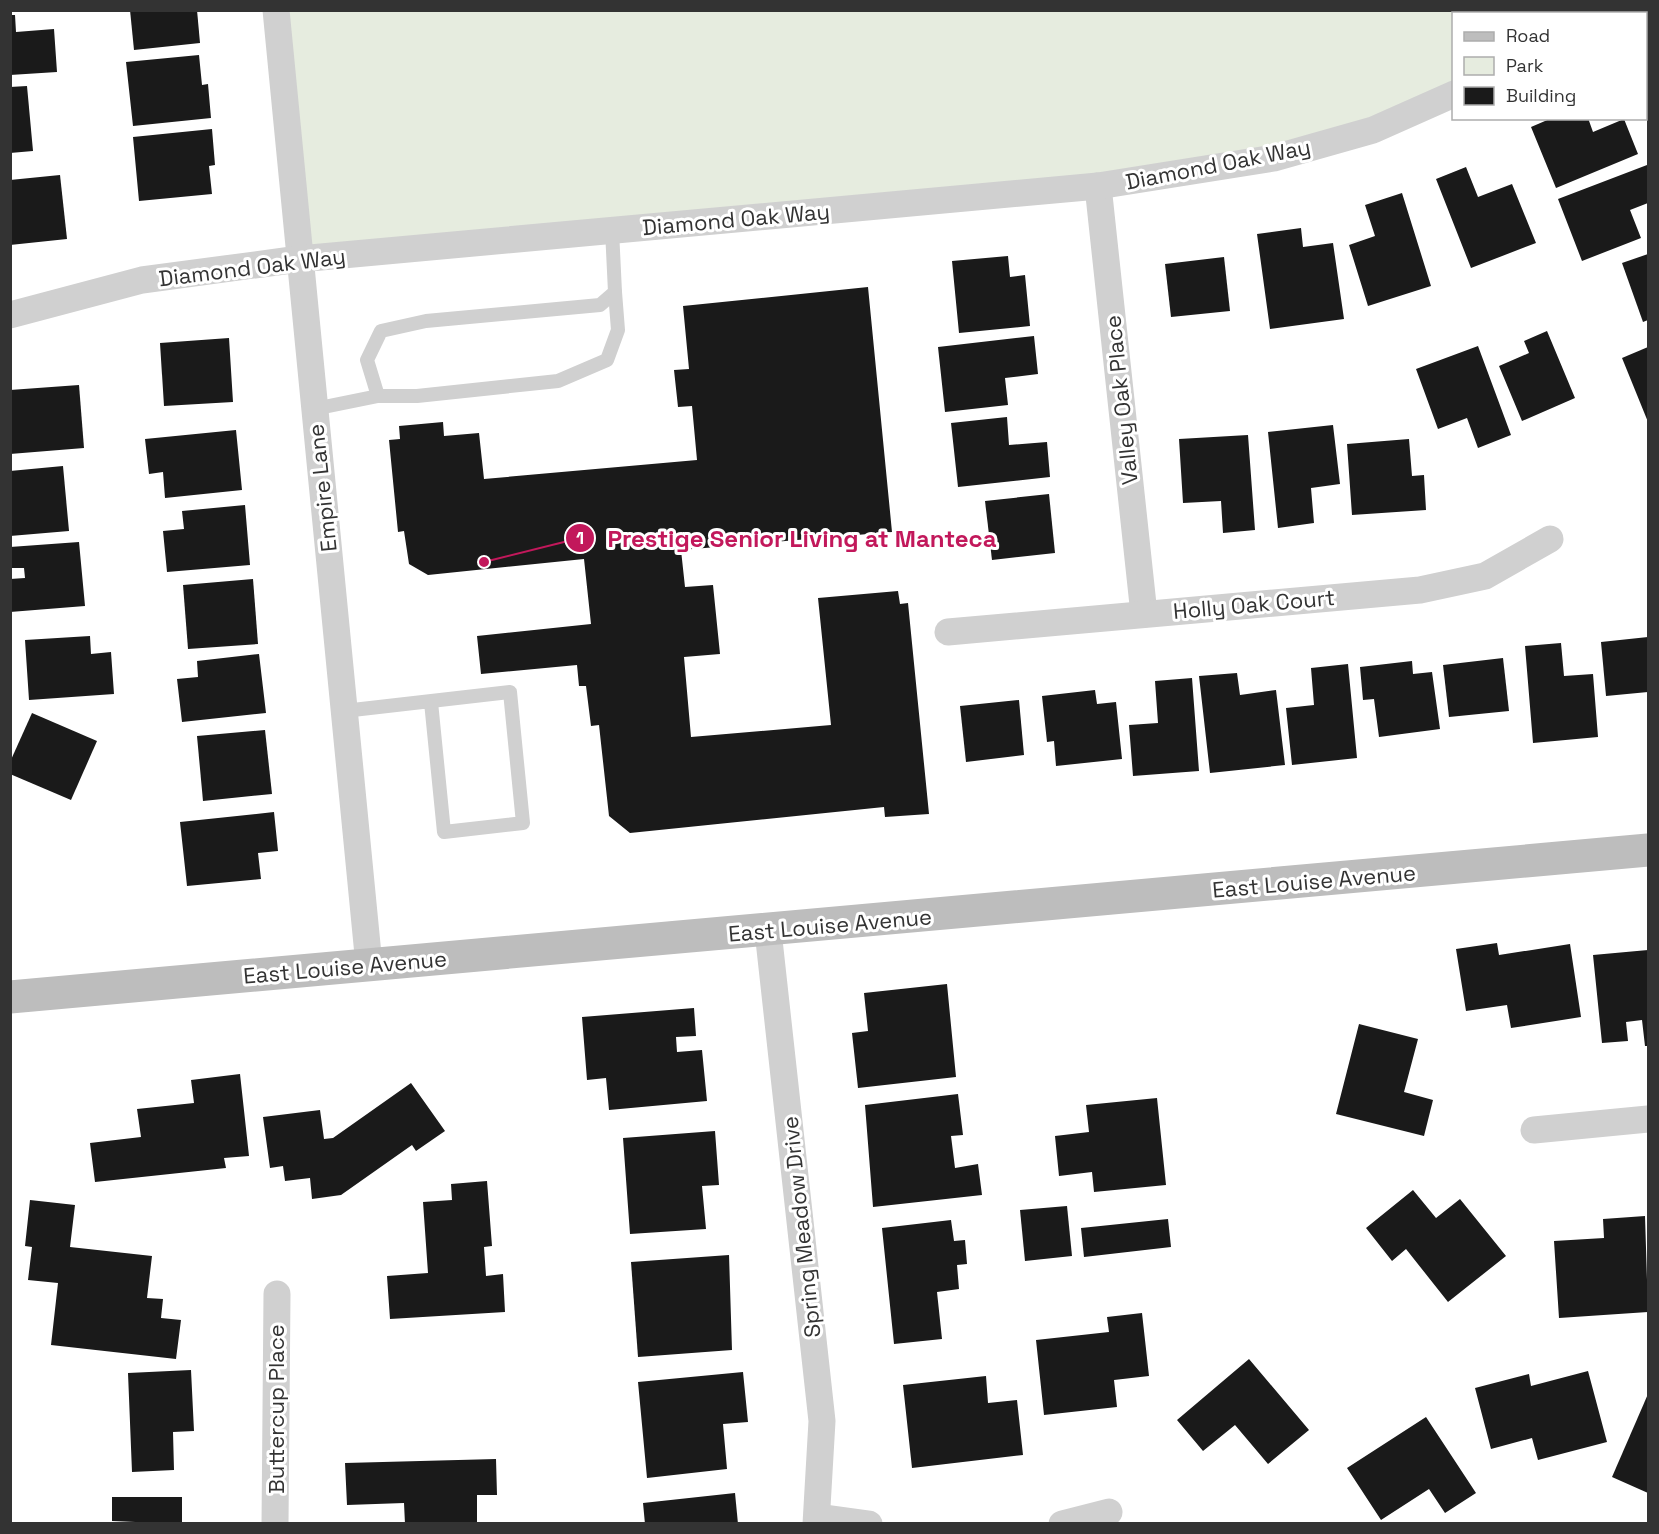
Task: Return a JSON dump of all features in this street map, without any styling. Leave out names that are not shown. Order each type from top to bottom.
[{"type":"street","name":"Empire Lane","points":[[276,10],[369,964]]},
{"type":"street","name":"Diamond Oak Way","points":[[10,315],[142,280],[299,260],[1098,186],[1274,158],[1373,130],[1452,95]]},
{"type":"street","name":"Valley Oak Place","points":[[1098,186],[1144,614]]},
{"type":"street","name":"Holly Oak Court","points":[[948,632],[1420,590],[1485,576],[1550,539]]},
{"type":"street","name":"East Louise Avenue","points":[[10,997],[768,931],[1648,850]]},
{"type":"street","name":"Spring Meadow Drive","points":[[768,931],[822,1421],[817,1520]]},
{"type":"street","points":[[1534,1130],[1648,1119]]},
{"type":"street","name":"Buttercup Place","points":[[275,1524],[277,1294]]},
{"type":"street","points":[[1062,1524],[1109,1512]]},
{"type":"street","points":[[817,1520],[869,1524]]},
{"type":"lane","points":[[314,409],[378,396],[417,396],[558,381],[607,360],[618,330],[612,230]]},
{"type":"lane","points":[[378,396],[367,360],[381,331],[426,321],[600,305],[615,292]]},
{"type":"lane","points":[[344,711],[510,692],[523,823],[444,832],[431,702]]},
{"type":"green space","points":[[276,11],[1642,11],[1452,12],[1452,94],[1274,158],[299,259]]},
{"type":"building","points":[[130,10],[197,10],[200,43],[134,50]]},
{"type":"building","points":[[10,15],[15,15],[16,32],[54,29],[57,72],[10,75]]},
{"type":"building","points":[[199,55],[202,85],[208,84],[211,118],[133,126],[126,62]]},
{"type":"building","points":[[27,86],[33,151],[10,153],[10,87]]},
{"type":"building","points":[[1547,120],[1589,120],[1593,132],[1624,120],[1638,154],[1556,188],[1531,127]]},
{"type":"building","points":[[212,129],[215,165],[209,166],[212,194],[139,201],[133,137]]},
{"type":"building","points":[[1647,165],[1648,203],[1630,210],[1641,238],[1582,261],[1558,199]]},
{"type":"building","points":[[1466,167],[1478,197],[1512,184],[1536,243],[1471,268],[1436,179]]},
{"type":"building","points":[[60,175],[67,239],[10,245],[10,180]]},
{"type":"building","points":[[1402,193],[1431,286],[1368,306],[1349,245],[1375,236],[1365,205]]},
{"type":"building","points":[[1301,228],[1303,247],[1333,243],[1344,319],[1270,329],[1257,234]]},
{"type":"building","points":[[1648,254],[1648,320],[1643,322],[1622,263]]},
{"type":"building","points":[[1008,256],[1010,277],[1025,275],[1030,326],[959,333],[952,261]]},
{"type":"building","points":[[1224,257],[1230,311],[1171,317],[1165,264]]},
{"type":"building","points":[[868,287],[892,532],[681,550],[685,587],[713,585],[720,654],[684,657],[691,737],[831,725],[818,598],[898,591],[900,604],[908,603],[929,814],[885,817],[884,807],[630,833],[609,816],[599,725],[591,726],[586,686],[579,686],[577,665],[481,674],[477,636],[591,624],[584,559],[428,575],[409,564],[404,531],[398,532],[389,440],[400,439],[399,426],[443,422],[444,436],[479,433],[484,479],[697,460],[692,406],[678,407],[674,370],[689,369],[683,306]]},
{"type":"building","points":[[1547,331],[1575,398],[1522,421],[1499,366],[1529,353],[1524,341]]},
{"type":"building","points":[[1034,336],[1038,374],[1005,378],[1008,405],[945,412],[938,347]]},
{"type":"building","points":[[229,338],[233,402],[164,406],[160,343]]},
{"type":"building","points":[[1478,346],[1511,435],[1478,448],[1467,418],[1438,429],[1416,369]]},
{"type":"building","points":[[1648,347],[1648,422],[1622,358]]},
{"type":"building","points":[[79,385],[84,448],[10,454],[10,390]]},
{"type":"building","points":[[1007,417],[1009,445],[1047,442],[1050,477],[958,487],[951,423]]},
{"type":"building","points":[[1333,425],[1340,484],[1311,488],[1314,523],[1278,528],[1268,432]]},
{"type":"building","points":[[236,430],[242,490],[165,498],[163,472],[149,474],[145,439]]},
{"type":"building","points":[[1248,435],[1255,530],[1223,533],[1221,501],[1183,503],[1179,439]]},
{"type":"building","points":[[1409,439],[1412,476],[1424,475],[1426,510],[1352,515],[1347,444]]},
{"type":"building","points":[[63,466],[69,531],[10,536],[10,471]]},
{"type":"building","points":[[1049,494],[1055,553],[992,560],[985,501]]},
{"type":"building","points":[[245,505],[250,565],[167,572],[163,531],[184,529],[182,511]]},
{"type":"building","points":[[79,542],[85,606],[10,612],[10,579],[25,578],[24,568],[10,568],[10,547]]},
{"type":"building","points":[[253,579],[258,644],[188,649],[183,585]]},
{"type":"building","points":[[90,636],[91,654],[111,652],[114,694],[29,700],[25,640]]},
{"type":"building","points":[[1648,637],[1648,692],[1606,696],[1601,642]]},
{"type":"building","points":[[1561,643],[1564,676],[1593,674],[1598,737],[1533,743],[1525,646]]},
{"type":"building","points":[[259,654],[266,713],[182,722],[177,679],[198,677],[197,661]]},
{"type":"building","points":[[1503,658],[1509,711],[1449,717],[1443,665]]},
{"type":"building","points":[[1412,661],[1413,674],[1432,672],[1440,729],[1379,737],[1374,699],[1363,700],[1360,667]]},
{"type":"building","points":[[1348,664],[1357,758],[1292,765],[1286,708],[1314,705],[1311,668]]},
{"type":"building","points":[[1237,673],[1240,695],[1276,690],[1285,765],[1210,773],[1199,676]]},
{"type":"building","points":[[1192,678],[1199,771],[1133,776],[1129,725],[1158,723],[1155,681]]},
{"type":"building","points":[[1095,690],[1097,704],[1116,702],[1122,759],[1056,766],[1054,741],[1047,742],[1042,696]]},
{"type":"building","points":[[1019,700],[1024,755],[966,762],[960,706]]},
{"type":"building","points":[[32,713],[97,741],[71,800],[10,774],[10,762]]},
{"type":"building","points":[[265,730],[272,794],[203,801],[197,736]]},
{"type":"building","points":[[274,812],[278,851],[258,853],[261,879],[187,886],[180,822]]},
{"type":"building","points":[[1497,943],[1499,955],[1570,944],[1581,1017],[1511,1028],[1507,1005],[1466,1011],[1456,949]]},
{"type":"building","points":[[1648,950],[1648,1046],[1645,1046],[1642,1020],[1626,1022],[1628,1041],[1602,1043],[1593,955]]},
{"type":"building","points":[[947,984],[956,1077],[858,1088],[852,1033],[868,1031],[864,993]]},
{"type":"building","points":[[694,1008],[696,1036],[676,1037],[677,1052],[702,1050],[707,1101],[609,1110],[606,1078],[587,1080],[582,1017]]},
{"type":"building","points":[[1359,1024],[1418,1039],[1404,1092],[1433,1100],[1424,1136],[1336,1114]]},
{"type":"building","points":[[240,1074],[249,1156],[224,1158],[226,1168],[95,1182],[90,1143],[141,1137],[137,1109],[194,1103],[191,1080]]},
{"type":"building","points":[[411,1083],[445,1131],[416,1151],[412,1145],[341,1195],[312,1199],[310,1178],[285,1181],[283,1166],[270,1168],[263,1117],[320,1110],[324,1139],[333,1138]]},
{"type":"building","points":[[958,1094],[963,1135],[951,1136],[955,1168],[978,1164],[982,1195],[873,1207],[865,1105]]},
{"type":"building","points":[[1157,1098],[1166,1185],[1094,1192],[1092,1172],[1059,1176],[1055,1136],[1089,1132],[1086,1105]]},
{"type":"building","points":[[715,1131],[719,1185],[702,1186],[706,1229],[630,1234],[623,1138]]},
{"type":"building","points":[[487,1181],[492,1246],[484,1247],[486,1276],[503,1274],[505,1312],[390,1319],[387,1276],[428,1273],[423,1202],[452,1200],[451,1184]]},
{"type":"building","points":[[1413,1190],[1436,1218],[1460,1199],[1506,1256],[1448,1302],[1406,1249],[1392,1261],[1366,1228]]},
{"type":"building","points":[[30,1200],[75,1205],[70,1247],[152,1256],[147,1298],[163,1299],[161,1318],[181,1320],[176,1359],[51,1345],[58,1283],[28,1280],[32,1247],[25,1246]]},
{"type":"building","points":[[1067,1206],[1072,1256],[1025,1261],[1020,1210]]},
{"type":"building","points":[[1645,1216],[1648,1312],[1559,1318],[1554,1241],[1604,1238],[1603,1219]]},
{"type":"building","points":[[1168,1219],[1171,1247],[1084,1257],[1081,1228]]},
{"type":"building","points":[[951,1220],[954,1241],[965,1240],[967,1264],[957,1265],[959,1289],[937,1292],[942,1339],[894,1344],[882,1228]]},
{"type":"building","points":[[729,1255],[732,1350],[638,1357],[631,1262]]},
{"type":"building","points":[[1142,1313],[1149,1376],[1114,1380],[1117,1407],[1044,1415],[1036,1340],[1109,1332],[1107,1317]]},
{"type":"building","points":[[1249,1359],[1309,1430],[1268,1464],[1235,1425],[1203,1451],[1177,1420]]},
{"type":"building","points":[[191,1370],[194,1431],[173,1432],[174,1470],[132,1472],[128,1373]]},
{"type":"building","points":[[1588,1371],[1607,1442],[1538,1460],[1532,1438],[1491,1449],[1475,1388],[1529,1374],[1531,1386]]},
{"type":"building","points":[[743,1372],[748,1422],[723,1424],[727,1469],[647,1478],[638,1382]]},
{"type":"building","points":[[986,1376],[988,1403],[1017,1400],[1023,1455],[912,1468],[903,1385]]},
{"type":"building","points":[[1648,1394],[1648,1493],[1612,1477]]},
{"type":"building","points":[[1426,1417],[1476,1493],[1445,1513],[1429,1489],[1381,1520],[1347,1468]]},
{"type":"building","points":[[496,1459],[497,1495],[477,1495],[477,1524],[405,1524],[404,1503],[347,1505],[345,1463]]},
{"type":"building","points":[[735,1493],[738,1524],[645,1524],[643,1503]]},
{"type":"building","points":[[112,1497],[182,1497],[182,1524],[112,1521]]},
{"type":"place","name":"Prestige Senior Living at Manteca","points":[[484,562]]}]
